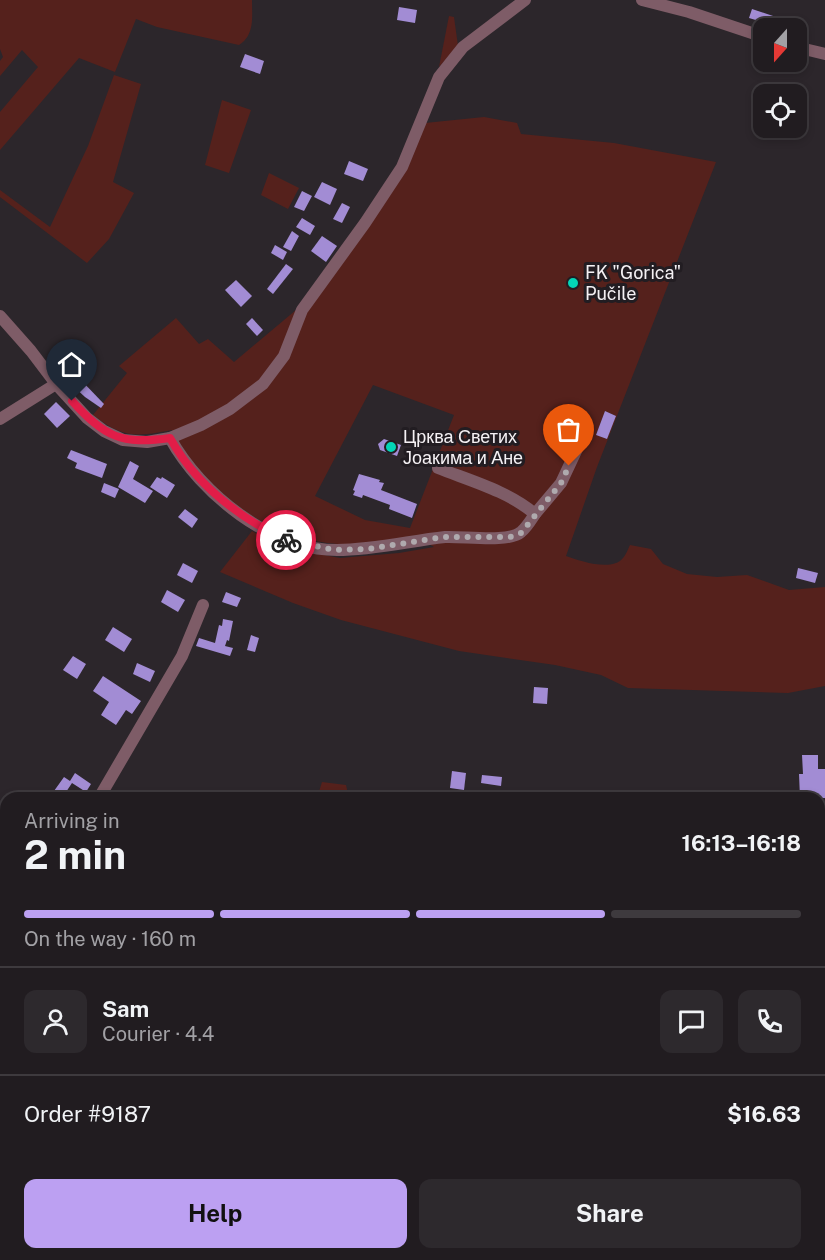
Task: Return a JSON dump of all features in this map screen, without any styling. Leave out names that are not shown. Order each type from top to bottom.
[{"type":"street","points":[[0,316],[56,384],[87,418],[104,431],[123,440],[147,442],[170,438],[211,420],[263,384],[284,357],[302,310],[402,167],[439,77],[463,48],[525,0]]},
{"type":"street","points":[[642,0],[689,12],[753,33]]},
{"type":"street","points":[[807,50],[825,54]]},
{"type":"street","points":[[0,418],[56,384]]},
{"type":"street","points":[[170,438],[182,460],[212,492],[239,514],[285,539],[312,547],[334,550],[368,549],[444,537],[510,537],[521,533],[561,483],[577,449]]},
{"type":"street","points":[[438,468],[486,486],[522,503],[535,514]]},
{"type":"street","points":[[103,792],[182,656],[203,606]]},
{"type":"shaded area","points":[[0,0],[252,0],[252,19],[248,36],[239,45],[157,27],[136,19],[115,72],[79,58],[0,150],[0,112],[38,67],[22,50],[0,76],[0,61],[3,57],[0,49]]},
{"type":"shaded area","points":[[449,16],[454,17],[458,46],[439,67]]},
{"type":"shaded area","points":[[114,75],[141,84],[113,182],[134,193],[109,239],[87,263],[0,197],[0,190],[50,227],[88,146]]},
{"type":"shaded area","points":[[222,100],[251,110],[229,173],[205,165]]},
{"type":"shaded area","points":[[484,117],[517,123],[521,134],[614,143],[716,162],[597,467],[566,556],[596,564],[611,564],[623,558],[630,545],[651,549],[663,564],[687,574],[717,577],[747,575],[789,590],[825,587],[825,686],[788,693],[628,688],[601,675],[555,665],[459,651],[341,620],[293,603],[220,572],[252,531],[276,544],[340,558],[399,553],[434,547],[415,536],[377,543],[338,544],[288,533],[263,522],[219,492],[184,452],[172,430],[149,434],[130,434],[103,423],[93,415],[127,373],[119,366],[176,318],[199,344],[208,339],[234,362],[296,310],[303,315],[425,123]],"holes":[[[373,385],[454,415],[410,528],[365,520],[315,496]],[[605,411],[616,416],[607,439],[596,435]]]},
{"type":"shaded area","points":[[269,173],[299,188],[288,209],[261,195]]},
{"type":"shaded area","points":[[322,782],[346,785],[348,792],[319,792]]},
{"type":"building","points":[[399,7],[417,10],[415,23],[397,20]]},
{"type":"building","points":[[752,9],[779,18],[753,19],[749,18]]},
{"type":"building","points":[[245,54],[264,61],[260,74],[240,67]]},
{"type":"building","points":[[349,161],[368,169],[363,181],[344,174]]},
{"type":"building","points":[[322,182],[337,189],[330,205],[314,197]]},
{"type":"building","points":[[302,191],[312,196],[304,211],[294,207]]},
{"type":"building","points":[[342,203],[350,207],[342,223],[333,219]]},
{"type":"building","points":[[302,218],[315,226],[310,235],[296,227]]},
{"type":"building","points":[[292,231],[299,236],[291,251],[283,247]]},
{"type":"building","points":[[322,236],[337,246],[326,262],[311,251]]},
{"type":"building","points":[[275,245],[287,252],[283,260],[271,253]]},
{"type":"building","points":[[286,264],[293,269],[273,294],[267,289]]},
{"type":"building","points":[[236,280],[252,296],[241,307],[225,290]]},
{"type":"building","points":[[252,318],[263,330],[257,336],[246,324]]},
{"type":"building","points":[[78,341],[92,351],[81,364],[68,354]]},
{"type":"building","points":[[79,378],[104,404],[101,408],[72,385]]},
{"type":"building","points":[[56,402],[70,416],[57,428],[44,414]]},
{"type":"building","points":[[605,411],[616,416],[607,439],[596,435]]},
{"type":"building","name":"Црква Светих Јоакима и Ане","points":[[384,439],[401,445],[397,456],[380,450],[378,444]]},
{"type":"building","points":[[71,450],[107,464],[102,478],[75,468],[77,463],[67,458]]},
{"type":"building","points":[[130,461],[139,466],[133,479],[153,491],[145,503],[118,487]]},
{"type":"building","points":[[359,474],[380,480],[379,482],[384,483],[381,490],[417,504],[412,518],[389,509],[390,505],[363,495],[362,498],[353,495]]},
{"type":"building","points":[[157,477],[161,479],[162,477],[175,485],[167,498],[150,487]]},
{"type":"building","points":[[104,483],[119,489],[115,498],[101,492]]},
{"type":"building","points":[[185,509],[198,519],[192,528],[178,517]]},
{"type":"building","points":[[183,563],[198,571],[192,583],[177,575]]},
{"type":"building","points":[[798,568],[818,573],[815,583],[796,578]]},
{"type":"building","points":[[167,590],[185,600],[178,612],[161,602]]},
{"type":"building","points":[[226,592],[241,598],[237,607],[222,602]]},
{"type":"building","points":[[223,619],[233,621],[229,641],[227,640],[225,646],[233,648],[230,656],[196,646],[199,638],[215,643],[219,625],[222,626]]},
{"type":"building","points":[[113,627],[132,639],[124,652],[105,640]]},
{"type":"building","points":[[251,635],[259,638],[255,652],[247,650]]},
{"type":"building","points":[[73,656],[86,664],[77,679],[63,670]]},
{"type":"building","points":[[137,663],[155,671],[150,682],[133,674]]},
{"type":"building","points":[[103,676],[141,701],[132,714],[126,710],[116,725],[101,715],[109,702],[93,691]]},
{"type":"building","points":[[534,687],[548,688],[547,704],[533,703]]},
{"type":"building","points":[[802,755],[818,755],[818,769],[825,769],[825,792],[800,792],[799,774],[803,774]]},
{"type":"building","points":[[452,771],[466,773],[464,790],[450,788]]},
{"type":"building","points":[[75,773],[91,784],[86,792],[72,783],[66,792],[53,792],[64,777],[70,781]]},
{"type":"building","points":[[482,775],[502,777],[501,786],[481,783]]},
{"type":"way so far","points":[[286,540],[334,550],[368,549],[444,537],[510,537],[521,533],[561,483],[569,466]]},
{"type":"place","name":"FK \"Gorica\" Pučile","points":[[573,283]]},
{"type":"place","name":"Црква Светих Јоакима и Ане","points":[[391,447]]},
{"type":"route","points":[[72,401],[87,418],[104,431],[123,440],[147,442],[170,438],[182,460],[212,492],[239,514],[286,540]]}]
